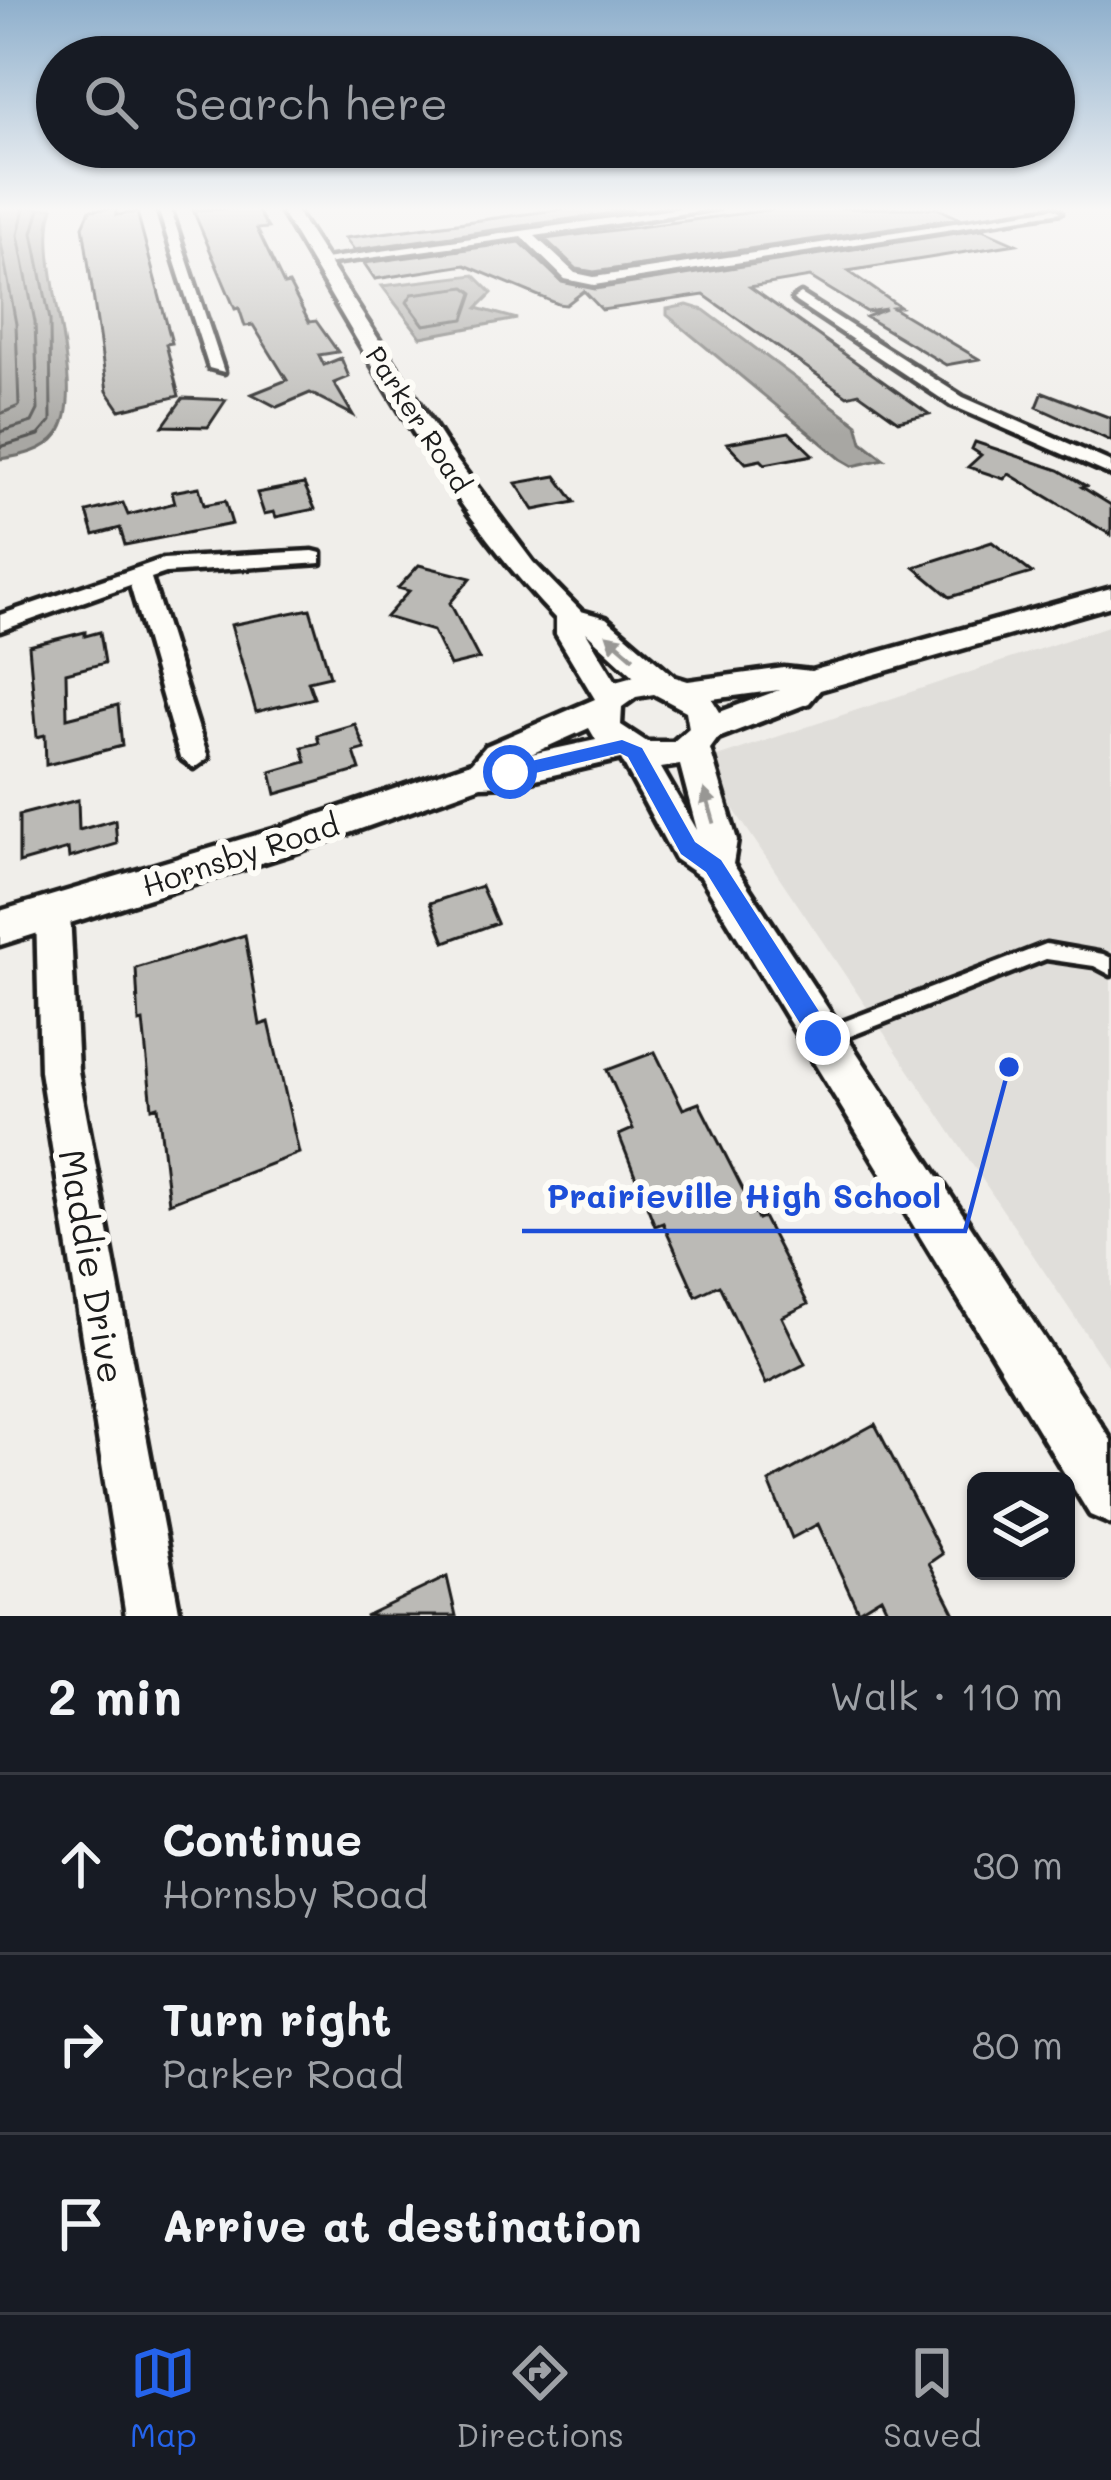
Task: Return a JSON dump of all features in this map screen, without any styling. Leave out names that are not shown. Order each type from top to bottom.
[{"type":"street","points":[[189,283],[218,368]]},
{"type":"street","name":"Parker Road","points":[[333,283],[470,497],[523,568],[571,617],[596,626],[675,688]]},
{"type":"street","points":[[801,299],[957,400],[1111,469]]},
{"type":"street","points":[[0,623],[138,572],[215,560],[313,558]]},
{"type":"street","points":[[138,572],[194,758]]},
{"type":"street","points":[[1111,597],[811,682],[632,686],[608,703],[605,728],[629,749],[688,848],[714,866],[1111,1494]]},
{"type":"street","name":"Parker Road","points":[[571,617],[571,634],[608,703]]},
{"type":"street","points":[[629,749],[666,756],[798,695],[811,682]]},
{"type":"street","points":[[675,688],[704,709],[699,738],[718,840],[714,866]]},
{"type":"street","name":"Hornsby Road","points":[[479,773],[498,755],[608,703]]},
{"type":"street","name":"Hornsby Road","points":[[0,928],[280,843],[479,773],[510,772],[629,749]]},
{"type":"street","name":"Maddie Drive","points":[[53,913],[59,1071],[153,1616]]},
{"type":"lane","points":[[823,1038],[1046,951],[1097,959],[1111,967]]},
{"type":"shaded area","points":[[1111,625],[1111,1371],[702,762]]},
{"type":"water","points":[[0,283],[54,283],[66,357],[66,414],[58,434],[47,445],[0,459]]},
{"type":"water","points":[[482,283],[492,293],[477,308],[517,319],[421,337],[382,286]]},
{"type":"water","points":[[687,305],[704,310],[857,424],[862,442],[884,459],[853,466],[841,459],[667,315],[667,309]]},
{"type":"building","points":[[91,283],[156,283],[172,343],[166,344],[179,396],[120,410],[107,391]]},
{"type":"building","points":[[224,283],[289,284],[309,322],[316,321],[338,352],[319,355],[324,365],[341,358],[349,377],[334,383],[353,415],[310,393],[277,407],[252,394],[287,380],[253,325],[245,326],[239,308],[235,309]]},
{"type":"building","points":[[509,283],[569,283],[595,289],[631,283],[772,283],[750,287],[929,414],[898,421],[859,393],[847,396],[704,295],[602,310],[584,291],[566,305]]},
{"type":"building","points":[[820,283],[866,283],[900,307],[893,308],[979,359],[946,365],[866,317],[886,309],[867,312]]},
{"type":"building","points":[[1043,392],[1111,418],[1111,441],[1037,407]]},
{"type":"building","points":[[183,398],[226,400],[208,427],[163,426]]},
{"type":"building","points":[[789,432],[813,455],[746,463],[727,443]]},
{"type":"building","points":[[975,442],[1059,470],[1086,486],[1082,487],[1111,505],[1111,535],[1009,474],[1004,479],[968,467],[981,455],[972,449]]},
{"type":"building","points":[[556,476],[575,502],[534,510],[516,483]]},
{"type":"building","points":[[304,484],[315,509],[276,517],[274,512],[264,514],[257,493]]},
{"type":"building","points":[[199,487],[204,505],[225,501],[232,524],[125,545],[120,528],[94,535],[87,512],[123,503],[128,515],[175,503],[172,492]]},
{"type":"building","points":[[992,542],[1032,573],[950,597],[914,567]]},
{"type":"building","points":[[419,565],[471,578],[450,603],[479,659],[450,666],[433,631],[386,617],[409,591],[398,588]]},
{"type":"building","points":[[310,609],[330,676],[308,681],[314,698],[256,712],[231,625]]},
{"type":"building","points":[[85,632],[85,636],[100,632],[105,663],[66,673],[67,718],[118,705],[122,746],[46,765],[45,735],[37,737],[29,646]]},
{"type":"building","points":[[355,724],[365,749],[354,752],[360,770],[276,794],[271,772],[306,762],[302,747],[319,743],[317,735]]},
{"type":"building","points":[[78,800],[79,830],[115,820],[117,844],[69,858],[68,849],[19,863],[19,815]]},
{"type":"building","points":[[481,886],[497,923],[445,942],[430,903]]},
{"type":"building","points":[[245,935],[260,1025],[269,1022],[299,1153],[169,1203],[158,1106],[152,1108],[143,1021],[139,1022],[136,968]]},
{"type":"building","points":[[655,1052],[683,1109],[699,1103],[808,1304],[782,1317],[805,1364],[766,1384],[719,1285],[696,1296],[663,1223],[655,1226],[619,1135],[633,1129],[607,1070]]},
{"type":"building","points":[[875,1424],[942,1554],[929,1563],[956,1616],[890,1616],[881,1597],[858,1611],[818,1524],[792,1538],[769,1482]]},
{"type":"building","points":[[447,1577],[456,1616],[365,1616]]},
{"type":"place","name":"Prairieville High School","points":[[1009,1067]]},
{"type":"route","points":[[510,772],[622,746],[635,753],[688,848],[714,866],[823,1038]]}]
